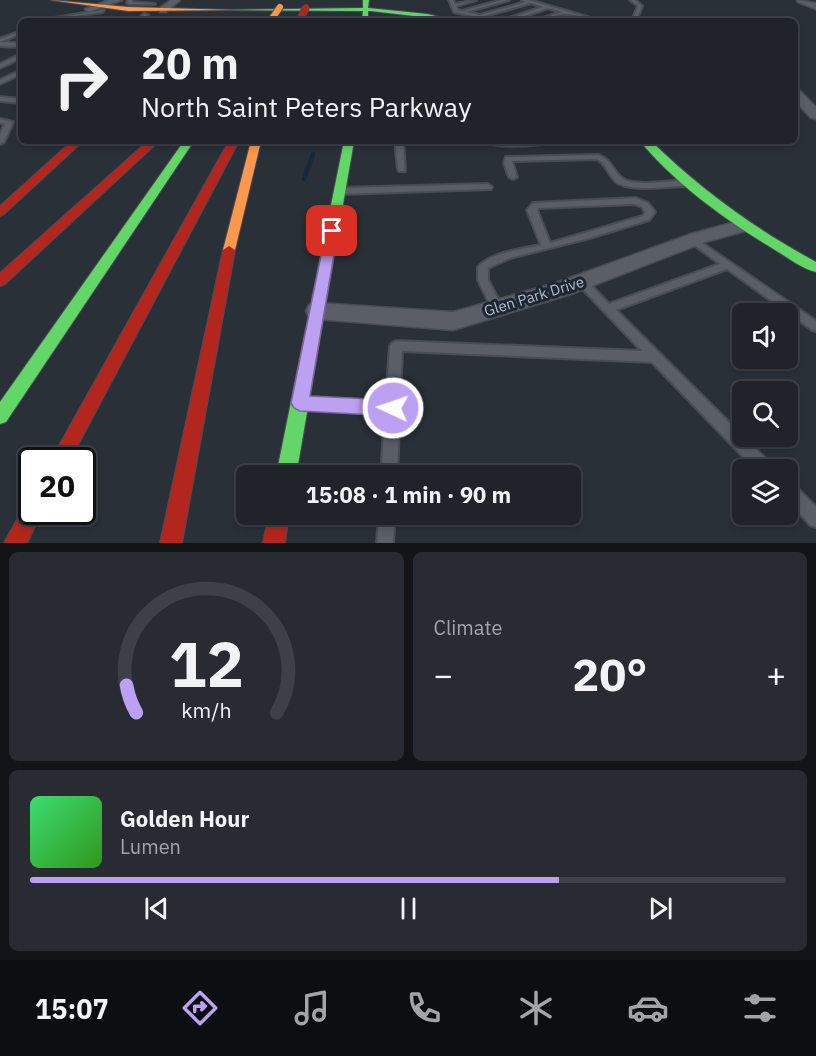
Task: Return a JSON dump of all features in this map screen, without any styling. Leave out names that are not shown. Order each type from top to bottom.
[{"type":"main road","points":[[54,0],[155,13],[224,16],[365,10],[412,18]]},
{"type":"main road","points":[[224,16],[243,0]]},
{"type":"main road","points":[[273,18],[283,4]]},
{"type":"main road","points":[[155,13],[184,18]]},
{"type":"main road","points":[[431,18],[458,16]]},
{"type":"main road","points":[[0,213],[75,144]]},
{"type":"main road","points":[[0,281],[151,144]]},
{"type":"main road","points":[[0,416],[187,144]]},
{"type":"main road","points":[[67,447],[232,144]]},
{"type":"main road","points":[[171,543],[226,263],[255,144]]},
{"type":"main road","points":[[288,465],[348,144]]},
{"type":"main road","points":[[648,144],[685,183],[742,226],[816,268]]},
{"type":"main road","points":[[15,543],[25,525]]},
{"type":"main road","points":[[274,543],[277,525]]},
{"type":"street","points":[[90,6],[118,0]]},
{"type":"street","points":[[155,13],[176,0]]},
{"type":"street","points":[[801,0],[816,6]]},
{"type":"street","points":[[798,97],[816,115]]},
{"type":"street","name":"Glen Park Drive","points":[[317,311],[453,321],[581,282],[693,240],[742,226]]},
{"type":"lane","points":[[130,0],[129,3],[155,13]]},
{"type":"lane","points":[[458,16],[452,3],[474,0]]},
{"type":"lane","points":[[458,16],[507,0]]},
{"type":"lane","points":[[524,0],[588,18]]},
{"type":"lane","points":[[632,0],[640,6],[635,18]]},
{"type":"lane","points":[[458,16],[478,15],[531,2]]},
{"type":"lane","points":[[56,18],[90,6]]},
{"type":"lane","points":[[56,18],[73,10],[90,6]]},
{"type":"lane","points":[[513,18],[547,7]]},
{"type":"lane","points":[[546,18],[566,12]]},
{"type":"lane","points":[[478,15],[491,18]]},
{"type":"lane","points":[[0,42],[18,33]]},
{"type":"lane","points":[[0,42],[18,45]]},
{"type":"lane","points":[[0,52],[18,45]]},
{"type":"lane","points":[[0,66],[18,57]]},
{"type":"lane","points":[[0,82],[18,73]]},
{"type":"lane","points":[[0,99],[18,101]]},
{"type":"lane","points":[[0,121],[9,122],[0,142]]},
{"type":"lane","points":[[399,144],[402,170]]},
{"type":"lane","points":[[513,177],[508,163],[509,159],[589,156],[604,160],[619,180],[629,185],[685,183]]},
{"type":"lane","points":[[339,191],[488,187]]},
{"type":"lane","points":[[497,308],[483,279],[483,267],[493,260],[546,246],[639,221],[646,218],[650,212],[645,205],[636,201],[536,205],[532,210],[546,246]]},
{"type":"lane","points":[[693,240],[816,327]]},
{"type":"lane","points":[[609,308],[728,265]]},
{"type":"lane","points":[[581,282],[756,459]]},
{"type":"lane","points":[[390,465],[396,346],[657,357]]},
{"type":"lane","points":[[300,403],[393,408]]},
{"type":"lane","points":[[798,500],[816,519]]},
{"type":"lane","points":[[385,543],[386,525]]},
{"type":"waterway","points":[[304,179],[313,154]]},
{"type":"traffic: fast","points":[[365,18],[366,0]]},
{"type":"traffic: fast","points":[[231,10],[371,10],[440,18]]},
{"type":"traffic: fast","points":[[0,416],[187,144]]},
{"type":"traffic: fast","points":[[288,465],[348,144]]},
{"type":"traffic: fast","points":[[648,144],[684,178],[747,227],[816,268]]},
{"type":"traffic: slow","points":[[54,0],[128,9],[231,10]]},
{"type":"traffic: slow","points":[[272,18],[280,7]]},
{"type":"traffic: slow","points":[[229,250],[255,144]]},
{"type":"traffic: jam","points":[[301,18],[306,7]]},
{"type":"traffic: jam","points":[[0,212],[75,144]]},
{"type":"traffic: jam","points":[[0,281],[151,144]]},
{"type":"traffic: jam","points":[[67,447],[232,144]]},
{"type":"traffic: jam","points":[[171,543],[229,250]]},
{"type":"traffic: jam","points":[[15,543],[25,525]]},
{"type":"traffic: jam","points":[[274,543],[277,525]]},
{"type":"route","points":[[332,231],[300,403],[393,408]]}]
